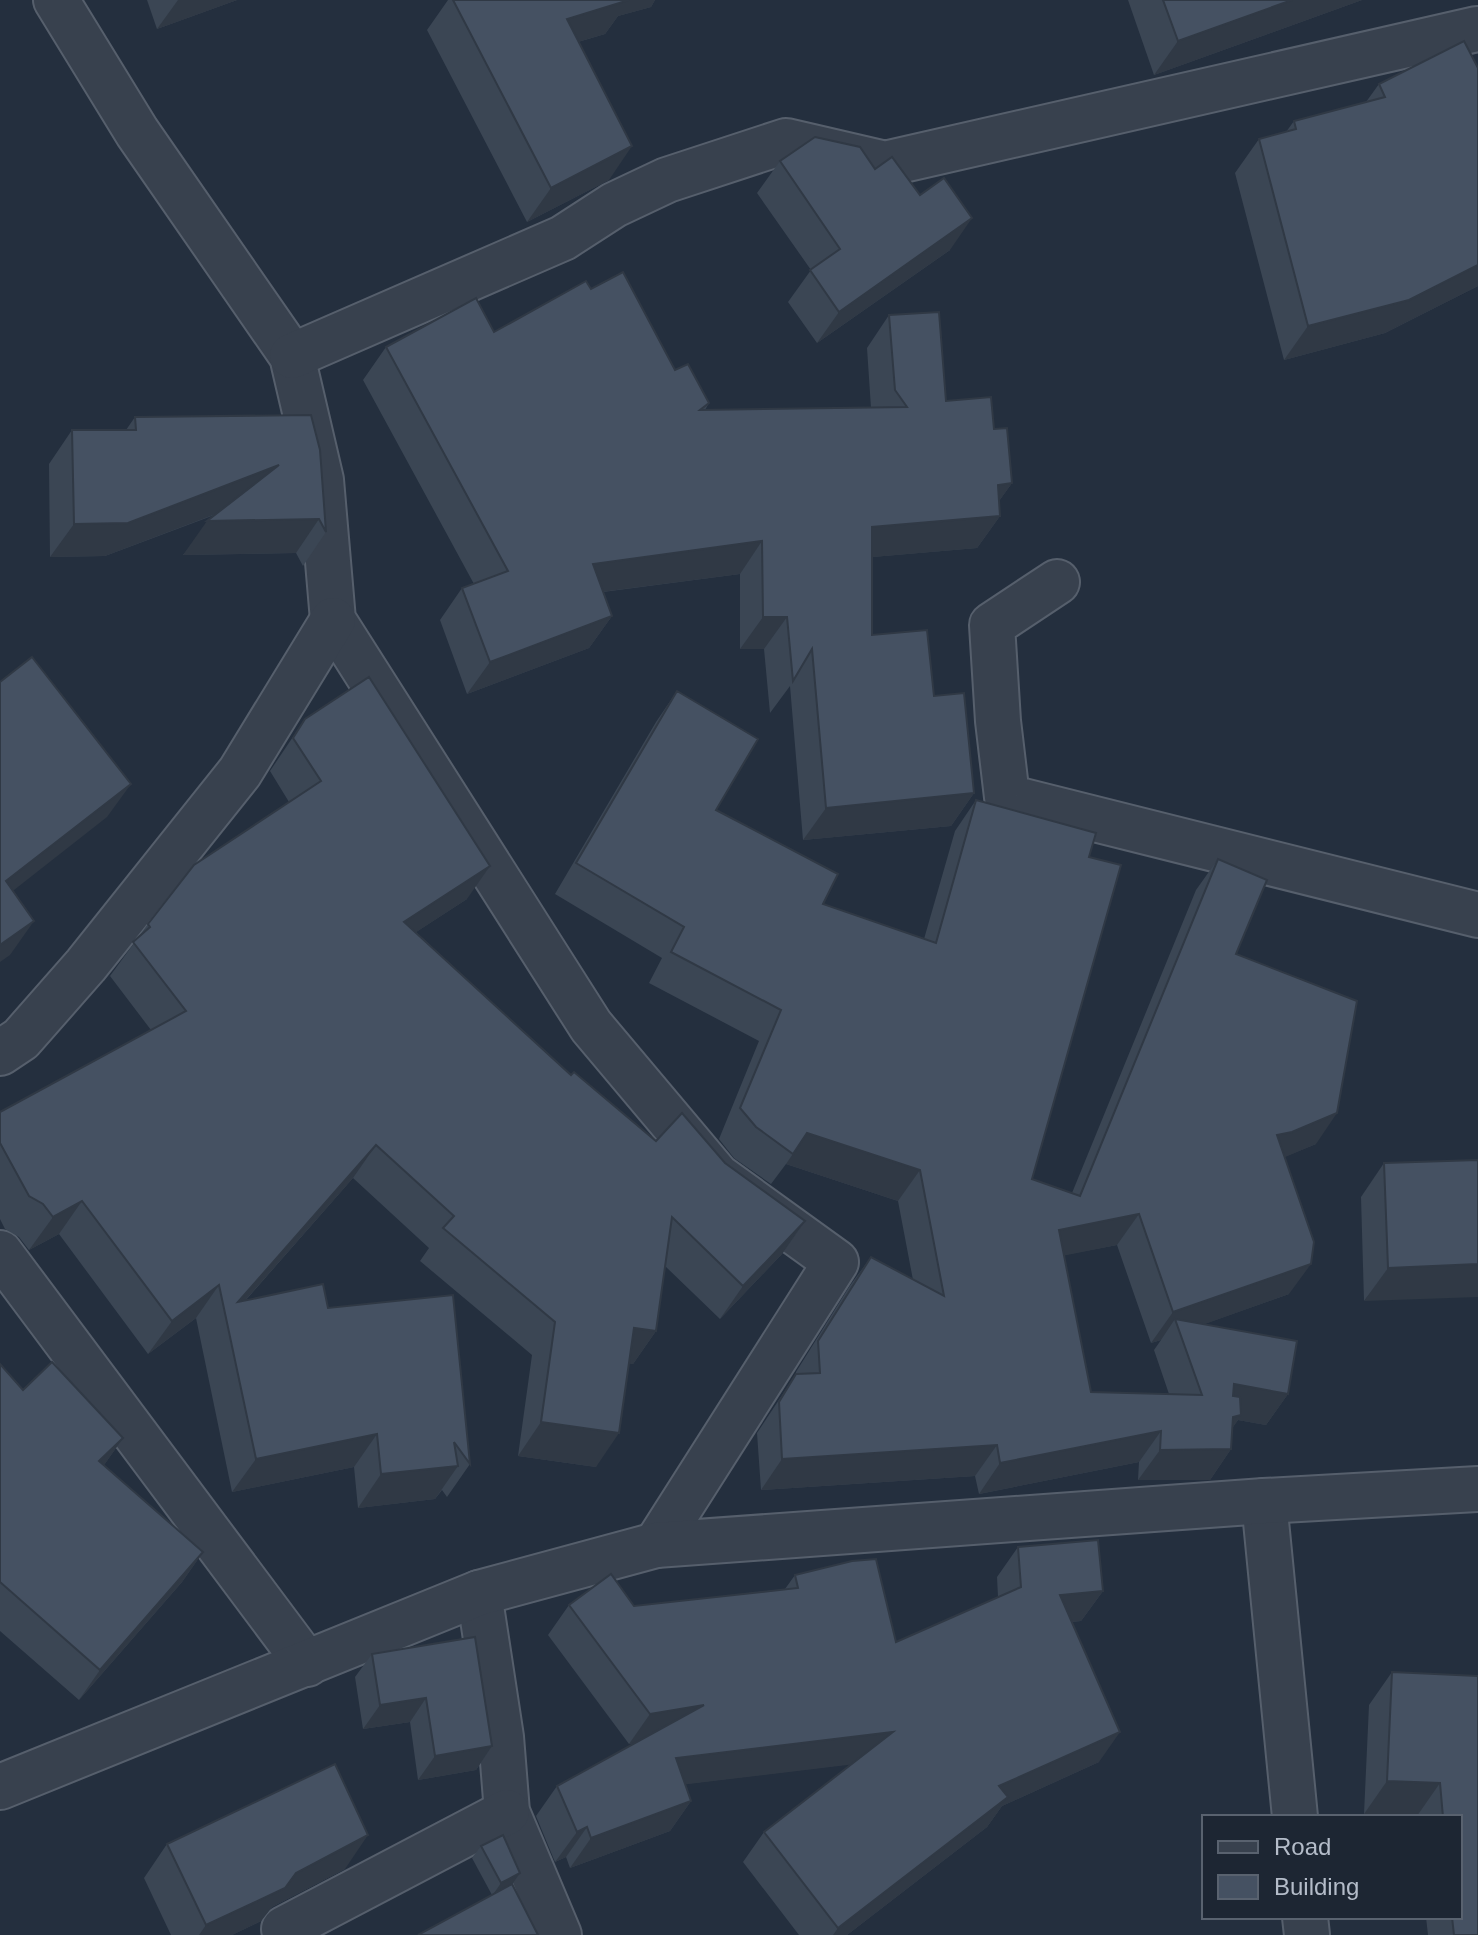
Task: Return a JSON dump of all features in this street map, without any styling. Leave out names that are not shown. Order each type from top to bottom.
[{"type":"street","points":[[56,0],[137,132],[292,356],[321,480],[333,620],[591,1026],[717,1176],[836,1262],[656,1545]]},
{"type":"street","points":[[292,356],[563,238],[614,205],[667,180],[786,141],[885,164],[1478,30],[1461,0]]},
{"type":"street","points":[[1057,582],[992,625],[1007,797],[1478,915]]},
{"type":"street","points":[[0,1053],[21,1039],[86,965],[240,772],[333,620]]},
{"type":"street","points":[[0,1253],[307,1664]]},
{"type":"street","points":[[0,1787],[479,1593],[656,1545],[1264,1501],[1478,1489]]},
{"type":"street","points":[[1264,1501],[1295,1815]]},
{"type":"street","points":[[479,1593],[501,1737],[507,1812],[559,1935]]},
{"type":"street","points":[[284,1929],[507,1812]]},
{"type":"building","points":[[453,0],[629,0],[567,19],[632,146],[551,188]]},
{"type":"building","points":[[1163,0],[1292,0],[1178,41]]},
{"type":"building","points":[[1464,41],[1478,68],[1478,265],[1409,300],[1308,326],[1259,139],[1296,129],[1294,121],[1385,97],[1379,84]]},
{"type":"building","points":[[815,137],[860,147],[875,169],[892,157],[920,195],[944,178],[972,218],[839,312],[810,270],[840,249],[780,161]]},
{"type":"building","points":[[623,272],[675,370],[688,364],[709,403],[700,410],[907,407],[895,390],[889,315],[939,312],[946,401],[991,397],[994,429],[1007,428],[1012,483],[998,485],[1000,516],[872,527],[872,635],[927,630],[934,696],[964,693],[974,793],[826,808],[812,649],[793,681],[787,617],[763,617],[762,541],[593,564],[612,616],[490,662],[462,588],[508,571],[386,347],[476,298],[494,332],[586,281],[591,289]]},
{"type":"building","points":[[311,415],[320,450],[326,532],[319,519],[207,521],[279,465],[128,523],[74,524],[72,430],[136,430],[135,417]]},
{"type":"building","points":[[32,657],[131,784],[6,881],[34,921],[0,945],[0,682]]},
{"type":"building","points":[[369,677],[490,866],[404,922],[571,1075],[574,1072],[656,1141],[682,1113],[725,1163],[805,1221],[743,1286],[672,1217],[656,1331],[634,1328],[619,1433],[541,1422],[555,1322],[443,1228],[454,1216],[376,1145],[238,1302],[323,1284],[328,1308],[453,1295],[470,1464],[454,1442],[458,1466],[381,1474],[377,1434],[256,1459],[219,1285],[172,1321],[82,1201],[53,1217],[43,1204],[29,1196],[0,1143],[0,1112],[186,1011],[133,942],[150,927],[148,924],[194,865],[321,781],[293,738],[305,719]]},
{"type":"building","points":[[677,691],[758,739],[716,810],[838,874],[823,904],[936,943],[976,800],[1096,833],[1089,857],[1121,865],[1032,1179],[1080,1196],[1218,859],[1267,880],[1236,954],[1357,1001],[1337,1113],[1277,1135],[1314,1242],[1311,1264],[1173,1312],[1139,1214],[1059,1230],[1091,1392],[1202,1395],[1175,1319],[1297,1341],[1288,1394],[1234,1384],[1233,1396],[1240,1397],[1241,1415],[1233,1417],[1231,1449],[1160,1450],[1161,1431],[1000,1463],[997,1445],[782,1459],[779,1402],[796,1374],[820,1373],[818,1341],[871,1257],[944,1296],[920,1170],[807,1133],[793,1154],[756,1127],[740,1108],[781,1010],[671,952],[684,927],[576,863]]},
{"type":"building","points":[[1478,1160],[1478,1264],[1388,1268],[1384,1163]]},
{"type":"building","points":[[52,1362],[123,1438],[99,1461],[203,1552],[100,1670],[0,1582],[0,1364],[23,1390]]},
{"type":"building","points":[[1098,1540],[1103,1591],[1060,1595],[1120,1732],[999,1786],[1008,1797],[838,1928],[764,1832],[893,1732],[676,1758],[691,1801],[591,1838],[587,1827],[577,1832],[557,1786],[704,1705],[650,1714],[569,1605],[611,1574],[634,1606],[798,1588],[795,1575],[852,1561],[876,1559],[896,1642],[1021,1587],[1018,1547]]},
{"type":"building","points":[[475,1637],[492,1746],[435,1756],[426,1698],[380,1705],[372,1654]]},
{"type":"building","points":[[1392,1672],[1478,1676],[1478,1935],[1454,1935],[1452,1919],[1462,1919],[1462,1815],[1443,1815],[1440,1783],[1387,1781]]},
{"type":"building","points":[[335,1764],[368,1835],[296,1873],[285,1888],[206,1925],[167,1844]]},
{"type":"building","points":[[503,1835],[520,1873],[501,1883],[481,1846]]},
{"type":"building","points":[[512,1884],[538,1935],[418,1935]]}]
